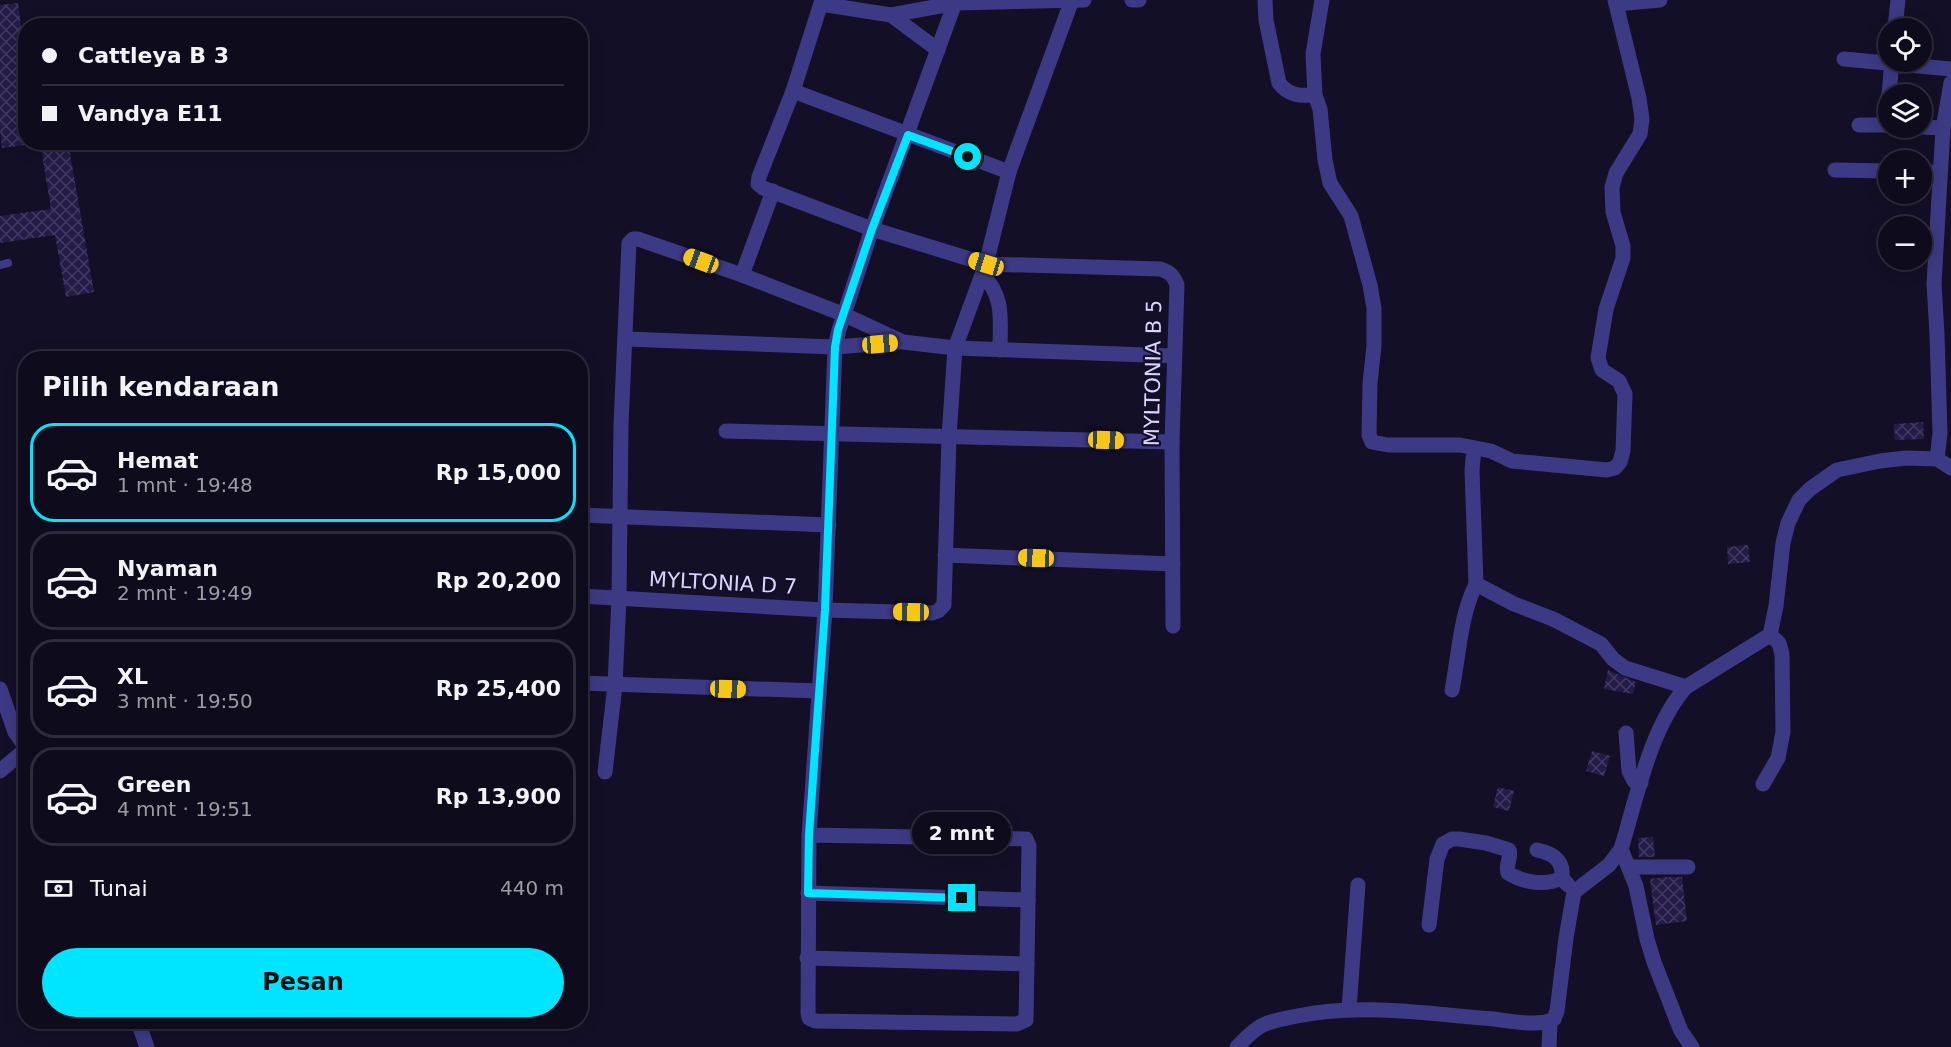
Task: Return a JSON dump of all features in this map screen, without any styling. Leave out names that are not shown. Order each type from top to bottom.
[{"type":"street","points":[[1000,350],[999,304],[984,269],[763,188],[758,184],[759,177],[793,91],[822,2],[891,15],[956,1],[1076,0]]},
{"type":"street","name":"MYLTONIA D 7","points":[[588,596],[825,610],[932,613],[944,605],[949,436],[955,348],[984,269],[1009,172],[1076,0]]},
{"type":"street","points":[[1132,0],[1139,0]]},
{"type":"street","points":[[1265,0],[1266,20],[1278,83],[1291,94],[1315,95]]},
{"type":"street","points":[[1322,0],[1313,54],[1315,95],[1320,109],[1325,160],[1330,183],[1351,216],[1374,308],[1369,435],[1372,442],[1379,445],[1460,445],[1491,452],[1512,461],[1607,470],[1615,468],[1620,462],[1623,451],[1625,394],[1619,381],[1602,370],[1598,358],[1606,309],[1623,258],[1623,246],[1613,212],[1612,187],[1616,173],[1640,134],[1641,119],[1640,99],[1615,2],[1660,0]]},
{"type":"street","points":[[1896,18],[1898,0]]},
{"type":"street","points":[[809,835],[1023,839],[1028,841],[1026,1020],[1017,1024],[815,1021],[809,1018],[808,1013],[809,835],[825,610],[835,347],[838,330],[845,315],[872,229],[956,1]]},
{"type":"street","points":[[891,15],[939,50]]},
{"type":"street","points":[[1844,59],[1878,61]]},
{"type":"street","points":[[1932,67],[1951,69]]},
{"type":"street","points":[[1937,459],[1940,422],[1934,284],[1943,128],[1951,83]]},
{"type":"street","points":[[793,91],[1009,172]]},
{"type":"street","points":[[1859,125],[1878,125]]},
{"type":"street","points":[[1932,127],[1943,128]]},
{"type":"street","points":[[1835,170],[1878,171]]},
{"type":"street","points":[[1932,172],[1940,172]]},
{"type":"street","points":[[742,275],[772,191]]},
{"type":"street","points":[[605,772],[615,685],[619,598],[621,425],[629,243],[633,239],[639,239],[742,275],[845,315],[903,342]]},
{"type":"street","name":"MYLTONIA B 5","points":[[984,269],[1160,268],[1174,277],[1177,285],[1172,442],[1173,626]]},
{"type":"street","points":[[626,339],[835,347],[903,342],[955,348],[1174,356]]},
{"type":"street","points":[[726,431],[1172,442]]},
{"type":"street","points":[[1452,690],[1464,620],[1470,595],[1476,584],[1472,480],[1474,449]]},
{"type":"street","points":[[1236,1047],[1262,1026],[1306,1013],[1349,1009],[1550,1022],[1556,1017],[1574,892],[1609,865],[1621,849],[1660,726],[1669,708],[1686,687],[1770,635],[1776,606],[1783,543],[1788,523],[1798,500],[1837,470],[1880,460],[1937,459],[1951,468]]},
{"type":"street","points":[[588,514],[829,525]]},
{"type":"street","points":[[945,555],[1173,564]]},
{"type":"street","points":[[1476,584],[1601,644],[1613,659],[1625,668],[1686,687]]},
{"type":"street","points":[[1763,784],[1778,758],[1783,732],[1782,654],[1779,643],[1770,635]]},
{"type":"street","points":[[588,683],[819,691]]},
{"type":"street","points":[[0,692],[18,736]]},
{"type":"street","points":[[1626,733],[1629,771],[1634,781],[1641,783]]},
{"type":"street","points":[[0,771],[18,755]]},
{"type":"street","points":[[1430,925],[1437,859],[1443,844],[1452,839],[1486,843],[1509,850],[1511,856],[1506,867],[1508,873],[1514,877],[1544,883],[1562,878]]},
{"type":"street","points":[[1621,849],[1636,886],[1654,962],[1681,1031],[1692,1047]]},
{"type":"street","points":[[1537,850],[1550,852],[1559,862],[1563,870],[1562,878],[1574,892]]},
{"type":"street","points":[[1629,867],[1688,867]]},
{"type":"street","points":[[1349,1009],[1358,885]]},
{"type":"street","points":[[808,893],[1028,900]]},
{"type":"street","points":[[807,958],[1027,964]]},
{"type":"street","points":[[1549,1047],[1550,1022]]},
{"type":"street","points":[[141,1029],[147,1047]]},
{"type":"building","points":[[18,3],[20,18],[18,18],[18,146],[2,148],[0,129],[0,5]]},
{"type":"building","points":[[41,150],[69,150],[94,292],[66,297],[55,235],[0,243],[0,216],[51,209]]},
{"type":"building","points":[[1923,422],[1924,439],[1895,440],[1894,424]]},
{"type":"building","points":[[1748,545],[1750,562],[1728,564],[1727,547]]},
{"type":"building","points":[[1608,670],[1636,682],[1633,694],[1604,689]]},
{"type":"building","points":[[1592,751],[1610,756],[1604,776],[1586,771]]},
{"type":"building","points":[[1498,787],[1514,791],[1509,811],[1493,807]]},
{"type":"building","points":[[1653,837],[1655,857],[1639,857],[1638,838]]},
{"type":"building","points":[[1682,877],[1687,921],[1656,925],[1650,879]]},
{"type":"route","points":[[962,898],[808,893],[809,835],[825,610],[835,347],[838,330],[845,315],[872,229],[908,135],[968,157]]}]
